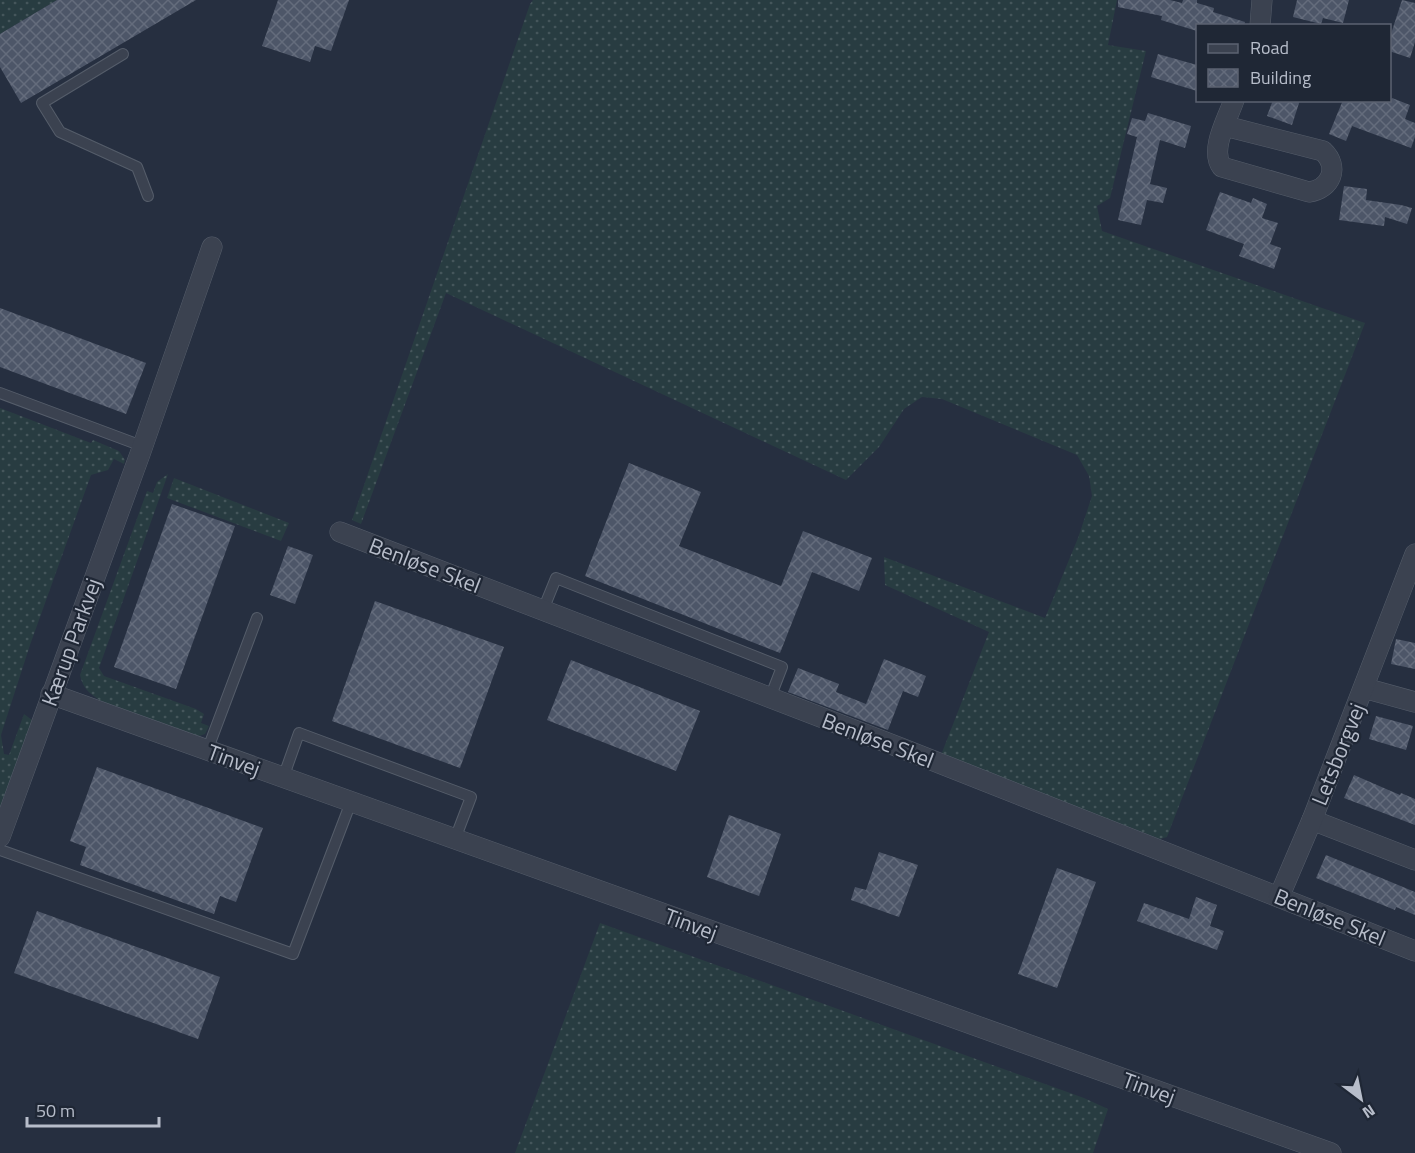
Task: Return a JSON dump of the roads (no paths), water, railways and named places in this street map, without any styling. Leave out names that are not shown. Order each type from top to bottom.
[{"type":"street","points":[[1260,24],[1262,0]]},
{"type":"street","points":[[1225,126],[1323,151],[1331,162],[1331,177],[1323,188],[1309,192],[1222,167],[1216,157],[1218,146],[1233,102]]},
{"type":"street","name":"Kærup Parkvej","points":[[0,837],[212,247]]},
{"type":"street","name":"Benløse Skel","points":[[340,532],[1415,951]]},
{"type":"street","name":"Letsborgvej","points":[[1279,897],[1312,820],[1415,554]]},
{"type":"street","name":"Letsborgvej","points":[[1364,688],[1415,702]]},
{"type":"street","name":"Tinvej","points":[[51,694],[1331,1153]]},
{"type":"street","name":"Letsborgvej","points":[[1312,820],[1415,860]]},
{"type":"lane","points":[[123,54],[42,103],[60,132],[137,167],[148,196]]},
{"type":"lane","points":[[0,393],[142,446]]},
{"type":"lane","points":[[543,610],[556,578],[782,667],[770,698]]},
{"type":"lane","points":[[207,751],[257,618]]},
{"type":"lane","points":[[283,778],[300,733],[471,797],[455,839]]},
{"type":"lane","points":[[0,850],[293,954],[351,802]]}]
